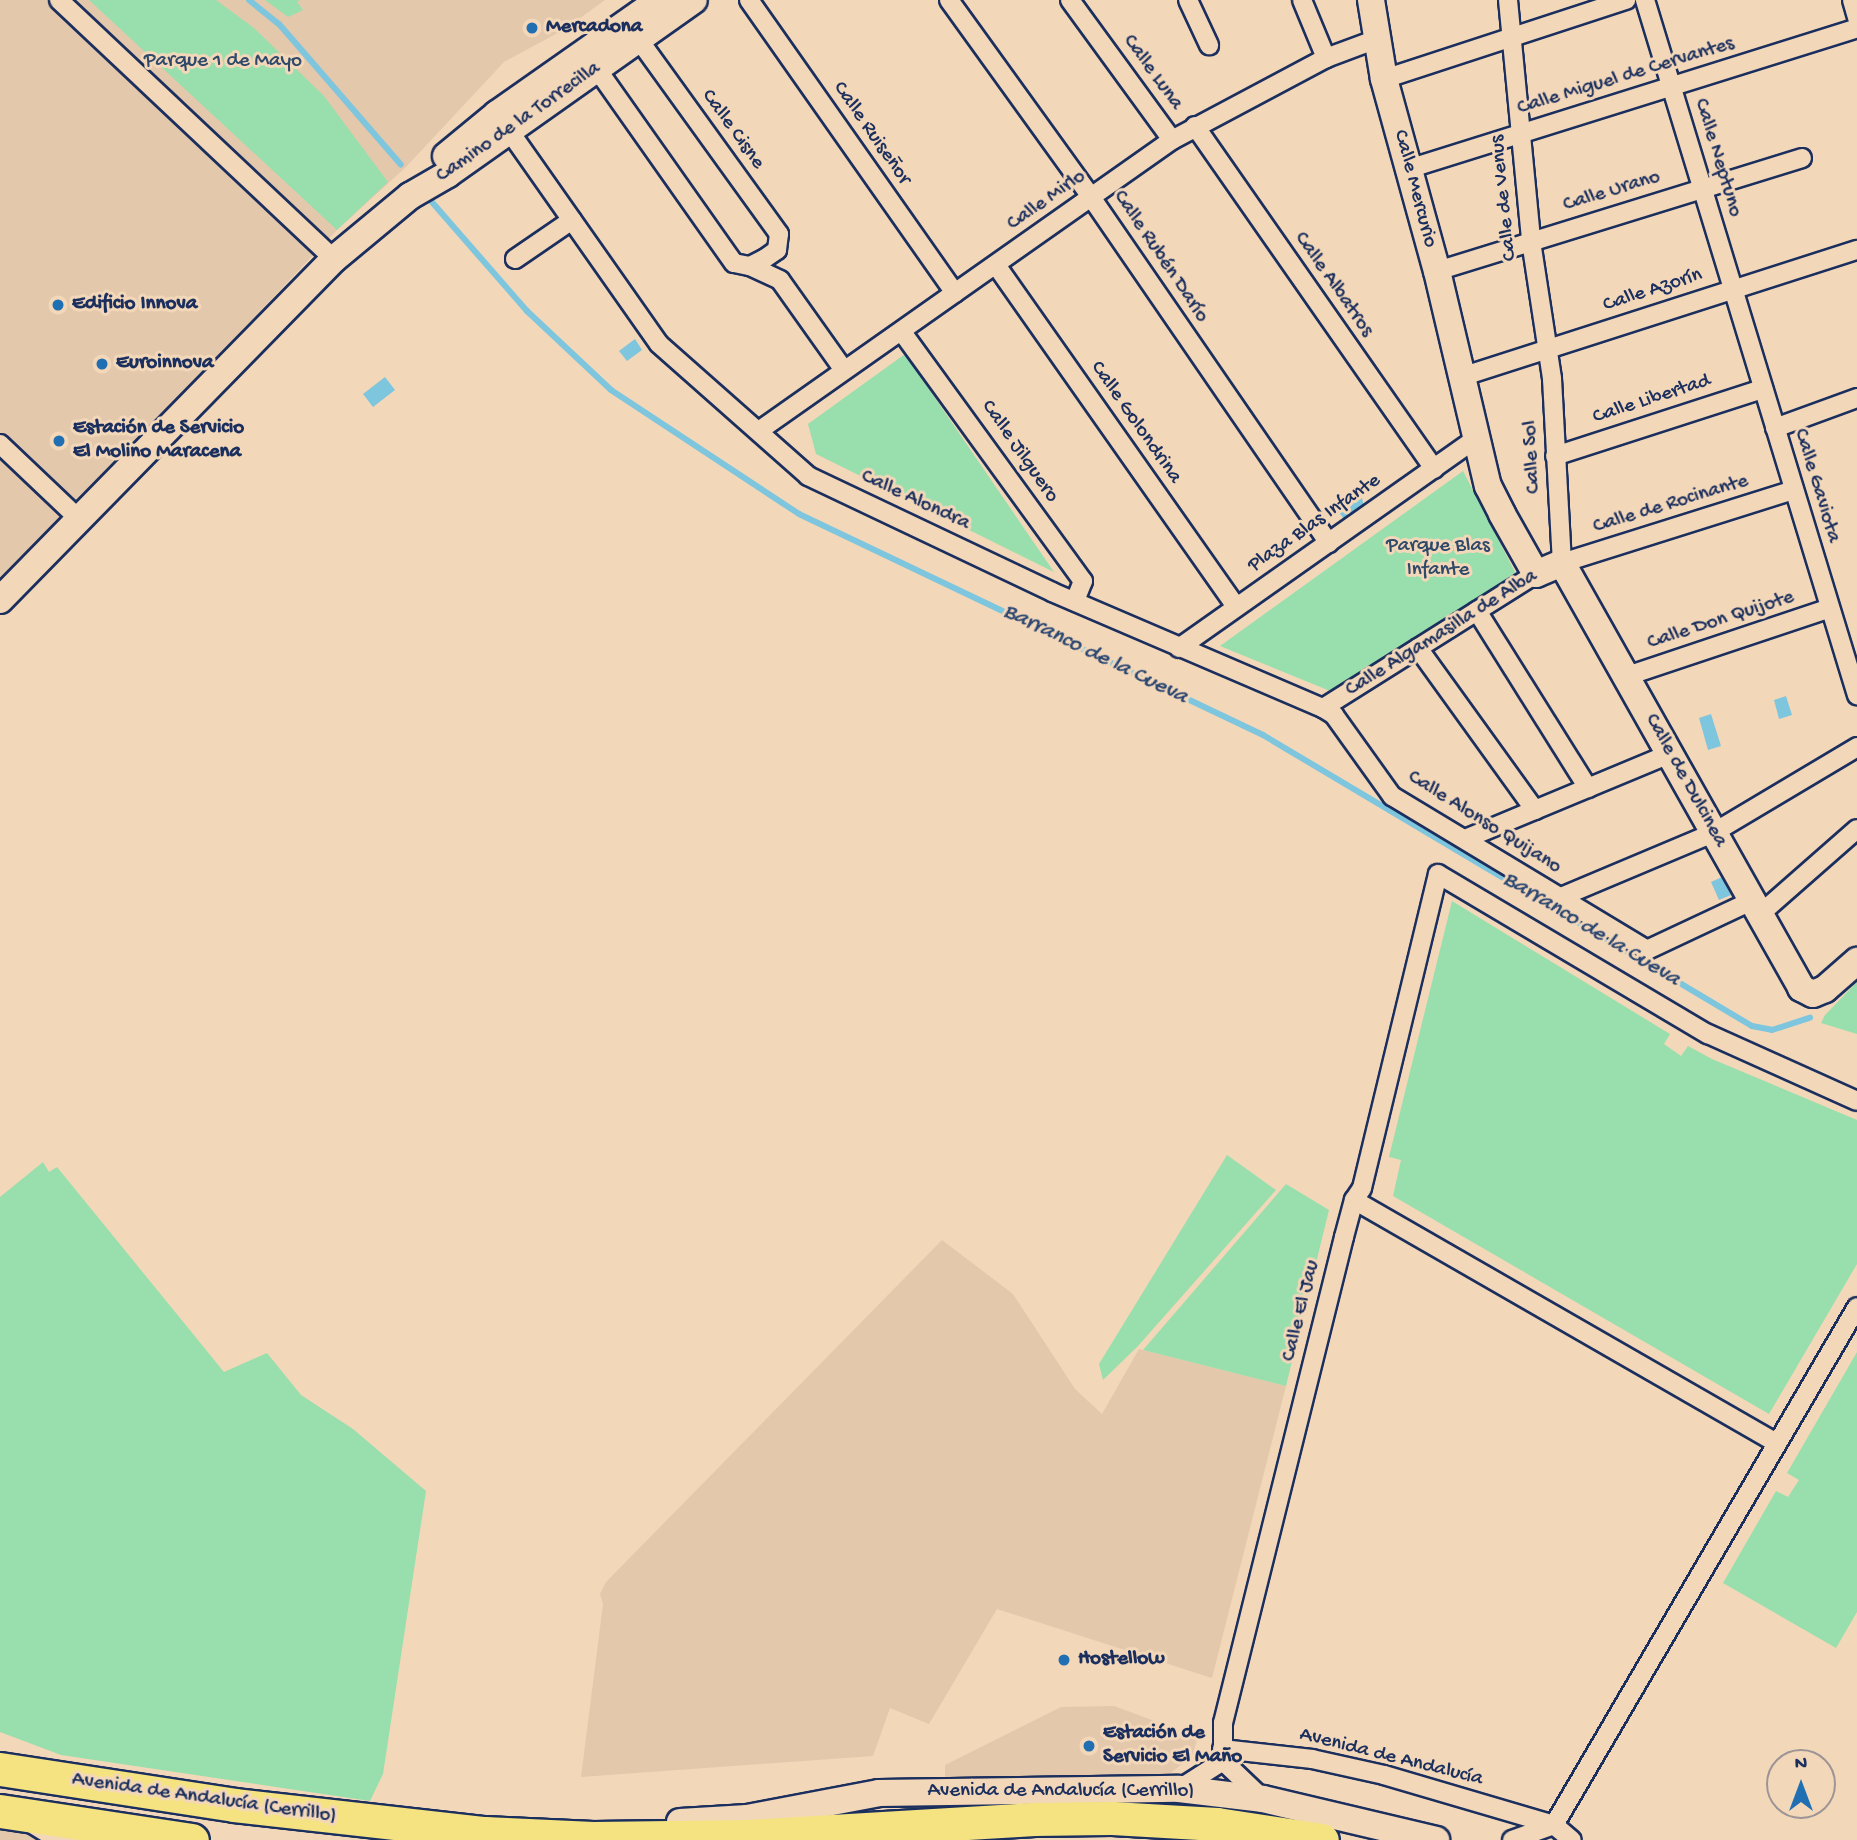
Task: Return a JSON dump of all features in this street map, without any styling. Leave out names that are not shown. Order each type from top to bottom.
[{"type":"highway","name":"Avenida de Andalucía (Cerrillo)","points":[[0,1769],[379,1824],[484,1833],[593,1838],[836,1835],[918,1833],[1034,1819],[1112,1818],[1217,1824],[1322,1840]]},
{"type":"highway","name":"Avenida de Andalucía (Cerrillo)","points":[[11,1812],[192,1840]]},
{"type":"street","points":[[59,0],[334,259]]},
{"type":"street","name":"Camino de la Torrecilla","points":[[0,600],[334,259],[410,196],[438,163],[591,61],[659,0]]},
{"type":"street","name":"Camino de la Torrecilla","points":[[591,61],[639,40],[694,0]]},
{"type":"street","name":"Calle Ruiseñor","points":[[749,0],[955,293]]},
{"type":"street","name":"Calle Rubén Darío","points":[[949,0],[1091,197],[1329,543]]},
{"type":"street","name":"Calle Luna","points":[[1070,0],[1172,140]]},
{"type":"street","points":[[1188,0],[1209,45]]},
{"type":"street","points":[[1302,0],[1326,58]]},
{"type":"street","name":"Calle Mercurio","points":[[1371,0],[1384,79],[1464,376],[1488,486],[1536,574]]},
{"type":"street","name":"Calle de Venus","points":[[1508,0],[1531,241],[1548,349]]},
{"type":"street","points":[[1384,79],[1626,0]]},
{"type":"street","name":"Calle Neptuno","points":[[1645,0],[1733,289]]},
{"type":"street","points":[[1852,0],[1857,18]]},
{"type":"street","name":"Calle Miguel de Cervantes","points":[[1408,169],[1857,28]]},
{"type":"street","name":"Calle Mirlo","points":[[760,430],[1172,140],[1326,58],[1377,39]]},
{"type":"street","name":"Calle Cisne","points":[[639,40],[779,234],[777,250],[780,281]]},
{"type":"street","points":[[591,61],[734,263],[750,266],[780,281],[844,370]]},
{"type":"street","name":"Calle Alondra","points":[[503,122],[659,344],[760,430],[808,476],[1179,648],[1323,708]]},
{"type":"street","name":"Calle Albatros","points":[[1195,127],[1434,469]]},
{"type":"street","name":"Calle Urano","points":[[1437,271],[1802,158]]},
{"type":"street","points":[[515,259],[572,220]]},
{"type":"street","points":[[750,266],[777,250]]},
{"type":"street","name":"Calle Azorín","points":[[1464,376],[1857,250]]},
{"type":"street","name":"Calle Golondrina","points":[[996,265],[1236,607]]},
{"type":"street","name":"Calle Gaviota","points":[[1733,289],[1857,695]]},
{"type":"street","name":"Calle Jilguero","points":[[902,332],[1083,582],[1075,601]]},
{"type":"street","name":"Calle Sol","points":[[1548,349],[1562,563]]},
{"type":"street","name":"Calle Libertad","points":[[1555,456],[1763,389]]},
{"type":"street","points":[[1775,428],[1857,398]]},
{"type":"street","name":"Plaza Blas Infante","points":[[1179,648],[1477,438]]},
{"type":"street","points":[[0,444],[80,520]]},
{"type":"street","name":"Calle de Rocinante","points":[[1562,563],[1794,490]]},
{"type":"street","name":"Calle Algamasilla de Alba","points":[[1323,708],[1536,574],[1562,563]]},
{"type":"street","name":"Calle de Dulcinea","points":[[1562,563],[1801,988],[1813,994],[1825,989],[1857,961]]},
{"type":"street","name":"Calle Don Quijote","points":[[1627,676],[1830,608]]},
{"type":"street","points":[[1477,611],[1588,788]]},
{"type":"street","points":[[1418,648],[1535,810]]},
{"type":"street","name":"Calle Alonso Quijano","points":[[1323,708],[1334,715],[1392,796],[1647,950],[1755,908]]},
{"type":"street","points":[[1561,897],[1713,833],[1857,747]]},
{"type":"street","points":[[1465,839],[1669,754]]},
{"type":"street","points":[[1755,908],[1857,829]]},
{"type":"street","name":"Calle El Jau","points":[[1223,1755],[1223,1723],[1354,1200],[1362,1188],[1438,874],[1708,1034],[1857,1101]]},
{"type":"street","points":[[1354,1200],[1777,1443]]},
{"type":"street","points":[[1507,1811],[1512,1840],[1553,1825],[1857,1307]]},
{"type":"street","points":[[0,1755],[49,1776]]},
{"type":"street","points":[[1179,1789],[1223,1755],[1264,1799]]},
{"type":"street","name":"Avenida de Andalucía","points":[[1223,1755],[1312,1759],[1384,1775],[1553,1825],[1572,1840]]},
{"type":"street","name":"Avenida de Andalucía (Cerrillo)","points":[[593,1838],[645,1824],[747,1818],[899,1793],[1179,1789],[1264,1799],[1397,1834],[1436,1840]]},
{"type":"street","points":[[899,1793],[910,1805],[918,1833]]},
{"type":"street","points":[[836,1835],[838,1819],[849,1800]]},
{"type":"street","points":[[11,1812],[66,1840]]},
{"type":"shaded area","points":[[0,0],[605,0],[565,29],[504,62],[406,167],[337,230],[0,585]]},
{"type":"shaded area","points":[[942,1240],[1013,1294],[1075,1389],[1102,1414],[1139,1349],[1286,1386],[1212,1678],[997,1609],[929,1724],[890,1708],[873,1756],[581,1777],[603,1604],[600,1594],[606,1582]]},
{"type":"shaded area","name":"Estación de Servicio El Maño","points":[[1114,1706],[1198,1737],[1192,1756],[1163,1779],[945,1783],[945,1765],[1061,1707]]},
{"type":"shaded area","points":[[0,1829],[13,1830],[39,1840],[0,1840]]},
{"type":"green space","name":"Parque 1 de Mayo","points":[[89,0],[216,0],[254,28],[324,96],[388,182],[337,230]]},
{"type":"green space","points":[[265,0],[300,0],[297,2],[303,10],[288,17]]},
{"type":"green space","points":[[905,354],[1054,572],[816,454],[808,424]]},
{"type":"green space","name":"Parque Blas Infante","points":[[1463,471],[1517,576],[1335,693],[1220,646]]},
{"type":"green space","points":[[1452,901],[1670,1034],[1664,1044],[1681,1056],[1688,1046],[1712,1059],[1857,1120],[1857,1264],[1769,1414],[1393,1196],[1401,1160],[1389,1157]]},
{"type":"green space","points":[[1857,982],[1857,1034],[1821,1023],[1825,1015]]},
{"type":"green space","points":[[1227,1155],[1276,1190],[1138,1346],[1103,1380],[1099,1364]]},
{"type":"green space","points":[[43,1162],[49,1172],[57,1167],[224,1372],[267,1353],[301,1395],[353,1429],[426,1491],[383,1774],[370,1801],[61,1755],[0,1732],[0,1197]]},
{"type":"green space","points":[[1286,1184],[1329,1210],[1286,1386],[1143,1350]]},
{"type":"green space","points":[[1857,1352],[1857,1612],[1836,1648],[1723,1583],[1776,1491],[1788,1497],[1799,1480],[1787,1473]]},
{"type":"water","points":[[635,339],[642,350],[627,361],[619,351]]},
{"type":"water","points":[[385,377],[395,390],[373,407],[363,394]]},
{"type":"water","points":[[1355,496],[1362,498],[1364,507],[1345,521],[1337,509]]},
{"type":"water","points":[[1786,696],[1792,715],[1779,719],[1774,700]]},
{"type":"water","points":[[1711,714],[1721,746],[1708,750],[1699,718]]},
{"type":"water","points":[[1722,877],[1731,895],[1719,900],[1711,882]]},
{"type":"waterway","name":"Barranco de la Cueva","points":[[249,0],[279,24],[401,165]]},
{"type":"waterway","name":"Barranco de la Cueva","points":[[431,201],[527,311],[611,390],[799,514],[1263,735],[1752,1026],[1772,1030],[1810,1018]]},
{"type":"place","name":"Mercadona","points":[[532,28]]},
{"type":"place","name":"Edificio Innova","points":[[58,305]]},
{"type":"place","name":"Euroinnova","points":[[102,364]]},
{"type":"place","name":"Estación de Servicio El Molino Maracena","points":[[59,441]]},
{"type":"place","name":"Hostellow","points":[[1064,1660]]},
{"type":"place","name":"Estación de Servicio El Maño","points":[[1089,1746]]}]
